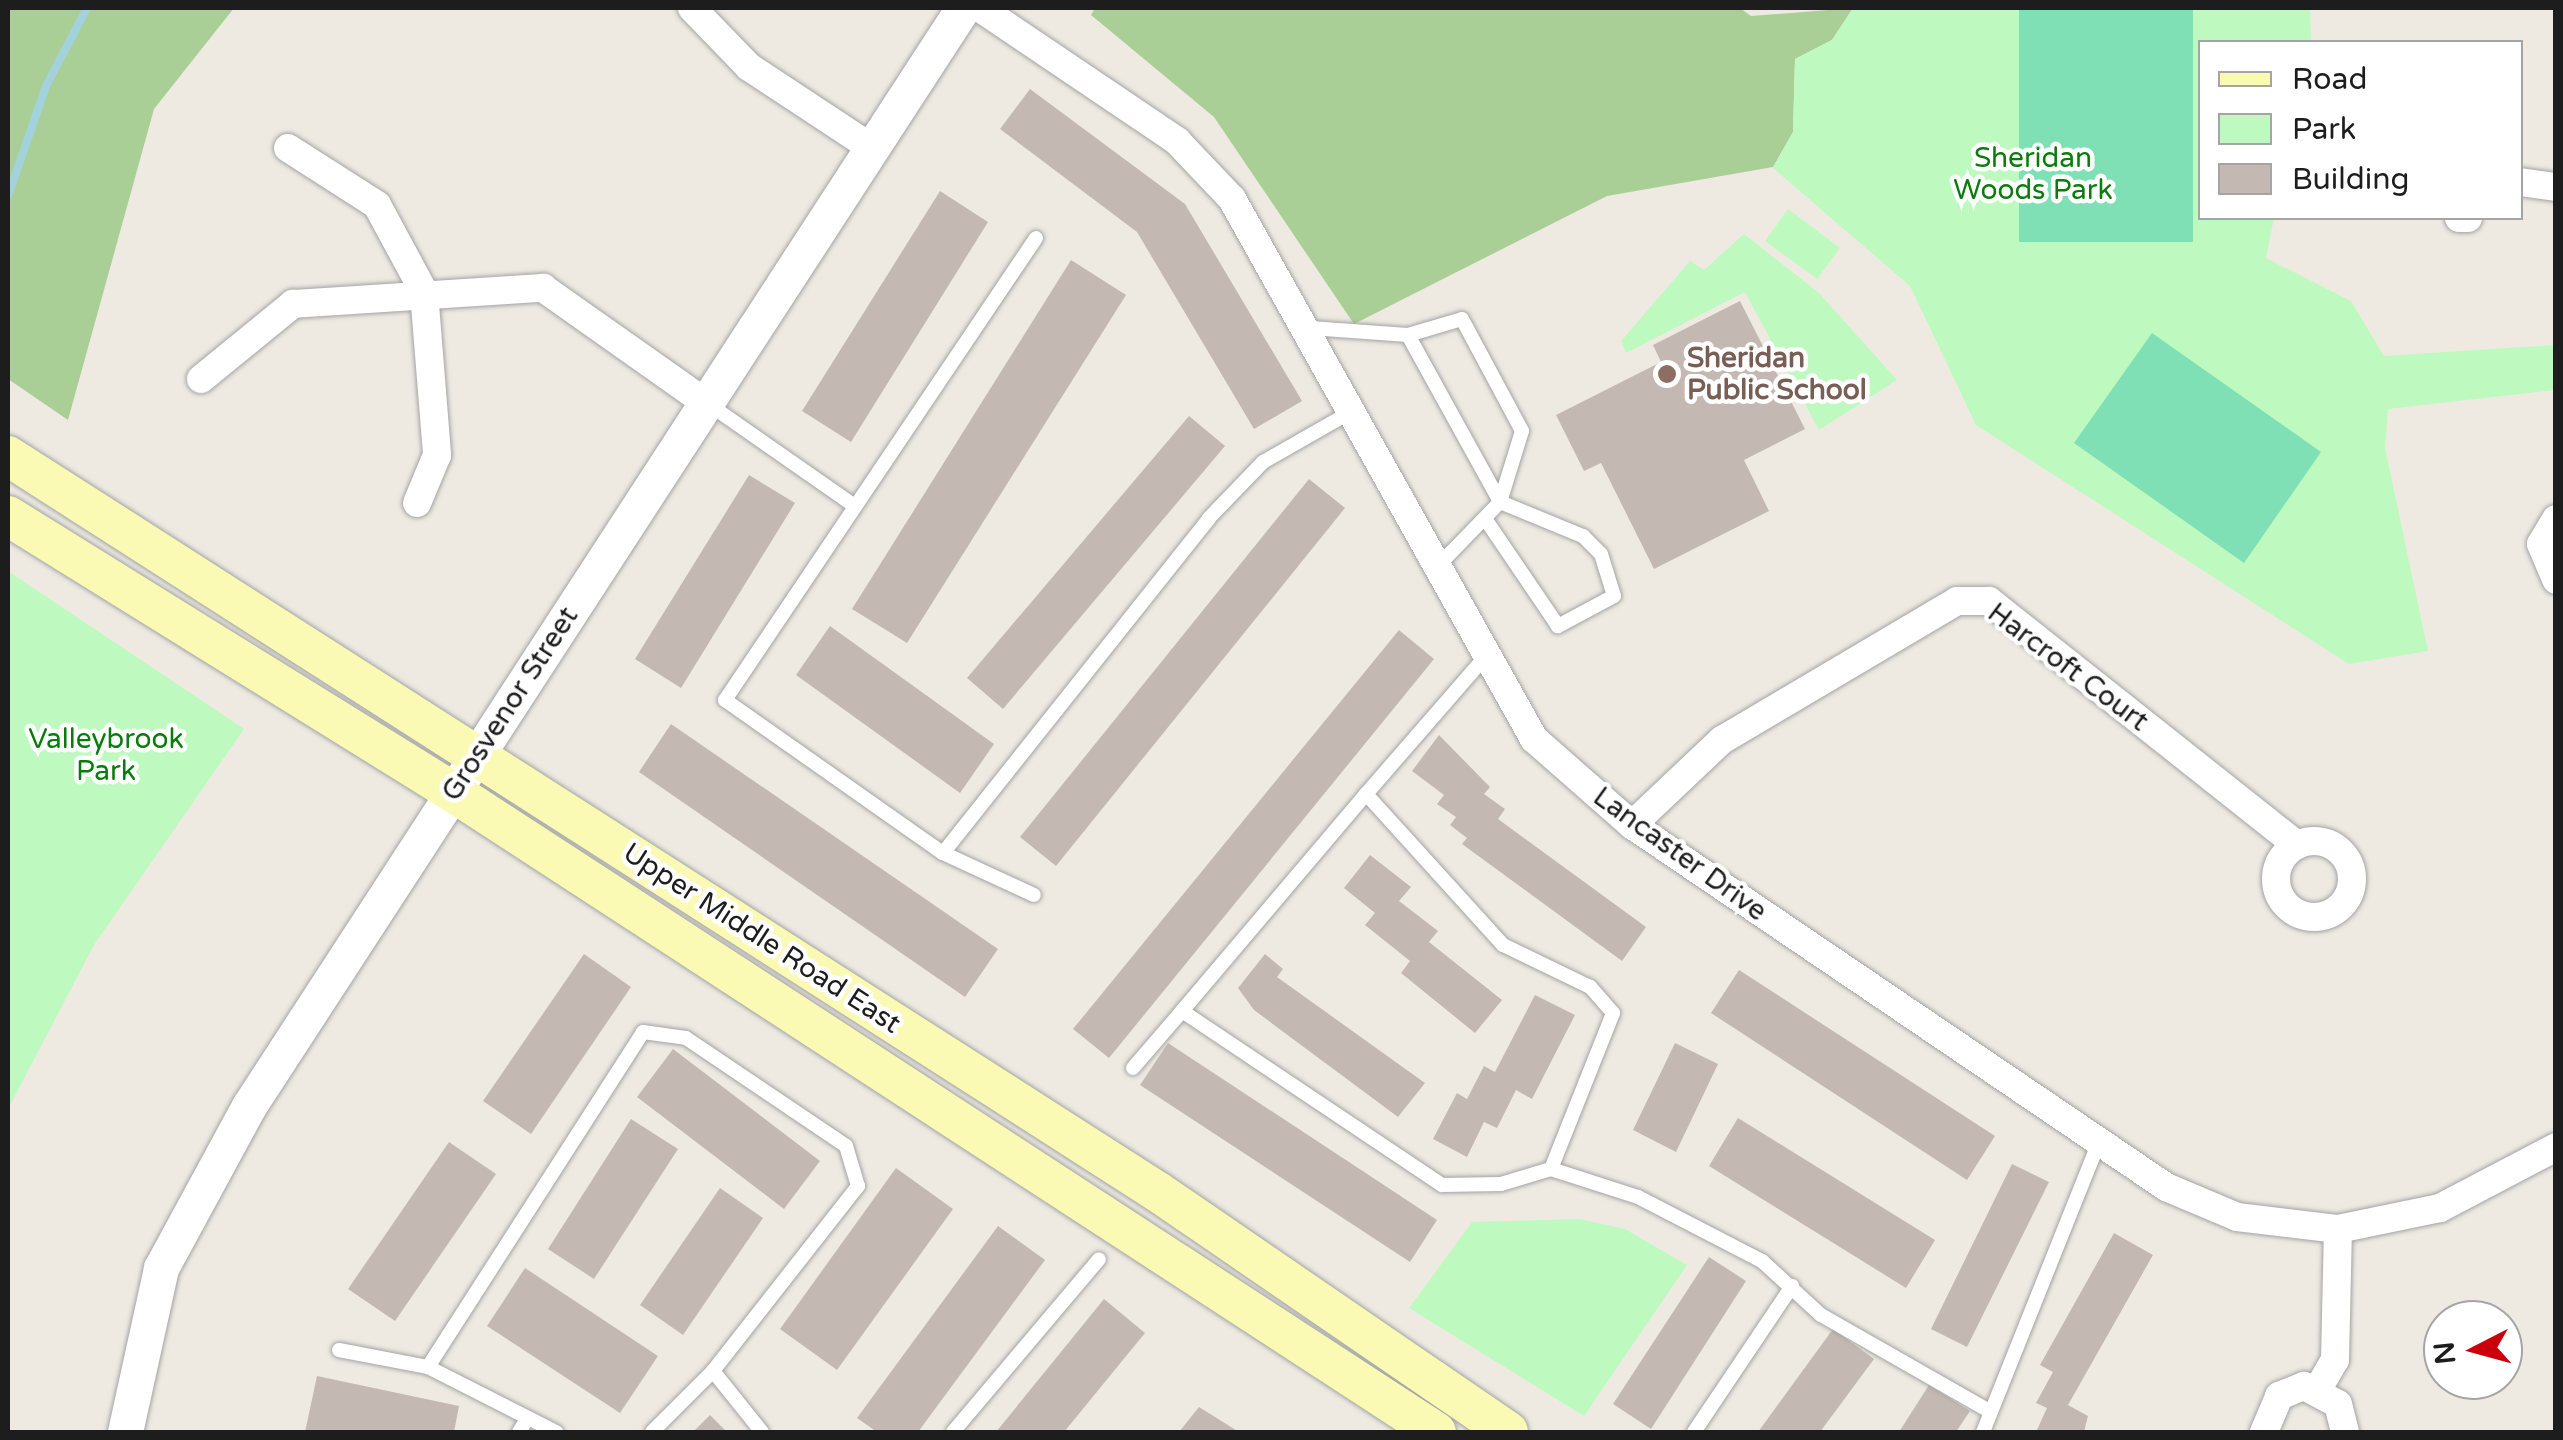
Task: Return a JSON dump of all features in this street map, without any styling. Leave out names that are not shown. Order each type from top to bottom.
[{"type":"main road","name":"Upper Middle Road East","points":[[8,456],[1158,1192],[1508,1432]]},
{"type":"main road","name":"Upper Middle Road East","points":[[8,516],[452,792],[1436,1432]]},
{"type":"street","points":[[692,8],[749,67],[872,148]]},
{"type":"street","name":"Grosvenor Street","points":[[125,1432],[162,1268],[249,1106],[963,8]]},
{"type":"street","name":"Lancaster Drive","points":[[980,8],[1177,141],[1232,199],[1310,328],[1534,739],[1632,825],[2098,1144],[2166,1188],[2237,1217],[2338,1229],[2440,1208],[2556,1147]]},
{"type":"street","points":[[288,148],[377,205],[424,292],[437,455],[417,503]]},
{"type":"street","points":[[2523,182],[2556,187]]},
{"type":"street","points":[[201,379],[293,304],[424,292],[543,288],[706,403]]},
{"type":"street","points":[[2556,520],[2541,544],[2556,580]]},
{"type":"street","name":"Harcroft Court","points":[[1632,825],[1722,740],[1957,601],[1989,601],[2297,845]]},
{"type":"street","points":[[2264,1432],[2278,1396],[2318,1388],[2334,1360],[2338,1229]]},
{"type":"street","points":[[2318,1388],[2338,1404],[2344,1432]]},
{"type":"lane","points":[[1034,894],[942,853],[725,700],[1036,238]]},
{"type":"lane","points":[[1310,328],[1408,335],[1462,319],[1508,397],[1522,445],[1500,502],[1439,565]]},
{"type":"lane","points":[[1408,335],[1500,502],[1583,536],[1601,554],[1614,596],[1558,626],[1486,520]]},
{"type":"lane","points":[[706,403],[853,505]]},
{"type":"lane","points":[[942,853],[1209,518],[1263,462],[1354,410]]},
{"type":"lane","points":[[1133,1068],[1488,654]]},
{"type":"lane","points":[[1366,794],[1503,945],[1590,987],[1614,1013],[1551,1169]]},
{"type":"lane","points":[[1182,1011],[1442,1185],[1501,1184],[1551,1169],[1638,1197],[1792,1286],[1822,1315],[1989,1411]]},
{"type":"lane","points":[[428,1367],[642,1032],[686,1038],[846,1146],[858,1186],[713,1371],[652,1432]]},
{"type":"lane","points":[[1983,1432],[2098,1144]]},
{"type":"lane","points":[[953,1432],[1099,1259]]},
{"type":"lane","points":[[1694,1432],[1792,1286]]},
{"type":"lane","points":[[339,1350],[428,1367],[556,1432]]},
{"type":"lane","points":[[713,1371],[762,1432]]},
{"type":"lane","points":[[518,1432],[528,1419]]},
{"type":"green space","points":[[8,8],[234,8],[154,109],[68,420],[8,379]]},
{"type":"green space","points":[[1095,8],[1740,8],[1751,16],[1853,8],[1832,40],[1795,59],[1793,132],[1773,167],[1607,196],[1354,324],[1214,117],[1091,15]]},
{"type":"green space","name":"Sheridan Woods Park","points":[[1853,8],[2310,8],[2311,40],[2198,40],[2198,220],[2274,220],[2266,258],[2351,301],[2384,356],[2555,345],[2555,390],[2388,409],[2385,448],[2428,651],[2349,664],[1976,425],[1910,286],[1773,168],[1793,132],[1795,59],[1832,40]]},
{"type":"green space","points":[[2019,8],[2193,8],[2193,242],[2019,242]]},
{"type":"green space","points":[[1788,209],[1840,248],[1817,279],[1765,241]]},
{"type":"green space","points":[[1744,234],[1819,293],[1897,380],[1819,430],[1745,292],[1626,353],[1621,341],[1690,261],[1704,270]]},
{"type":"green space","points":[[2152,333],[2321,452],[2244,563],[2074,443]]},
{"type":"green space","name":"Valleybrook Park","points":[[8,571],[244,729],[94,945],[8,1109]]},
{"type":"green space","points":[[1580,1219],[1625,1229],[1687,1265],[1584,1416],[1409,1308],[1472,1222]]},
{"type":"building","points":[[1030,89],[1185,204],[1302,401],[1254,429],[1137,232],[1000,129]]},
{"type":"building","points":[[940,191],[988,222],[851,442],[802,411]]},
{"type":"building","points":[[1071,260],[1126,295],[907,643],[852,609]]},
{"type":"building","points":[[1740,301],[1805,429],[1744,460],[1769,511],[1654,569],[1601,463],[1584,471],[1556,415],[1661,362],[1653,345]]},
{"type":"building","points":[[1189,416],[1225,446],[1003,709],[967,678]]},
{"type":"building","points":[[749,475],[795,503],[681,688],[635,659]]},
{"type":"building","points":[[1309,479],[1345,508],[1056,866],[1020,837]]},
{"type":"building","points":[[830,626],[994,744],[960,793],[796,675]]},
{"type":"building","points":[[1399,630],[1434,659],[1109,1058],[1073,1029]]},
{"type":"building","points":[[671,724],[998,949],[965,997],[639,772]]},
{"type":"building","points":[[1439,735],[1490,787],[1484,794],[1505,809],[1498,819],[1646,927],[1622,961],[1462,844],[1467,838],[1450,825],[1456,817],[1437,804],[1444,795],[1412,771]]},
{"type":"building","points":[[1370,855],[1411,887],[1399,901],[1438,931],[1429,942],[1502,1000],[1475,1033],[1401,973],[1410,961],[1365,925],[1375,913],[1344,888]]},
{"type":"building","points":[[584,954],[631,987],[531,1134],[483,1101]]},
{"type":"building","points":[[1265,954],[1283,969],[1277,977],[1425,1083],[1398,1117],[1254,1010],[1238,988]]},
{"type":"building","points":[[1739,970],[1995,1136],[1967,1180],[1711,1013]]},
{"type":"building","points":[[1535,995],[1575,1015],[1532,1099],[1516,1090],[1497,1128],[1484,1122],[1467,1157],[1433,1139],[1457,1093],[1467,1099],[1484,1066],[1495,1072]]},
{"type":"building","points":[[1168,1043],[1437,1220],[1410,1262],[1140,1085]]},
{"type":"building","points":[[1675,1043],[1718,1064],[1676,1152],[1633,1130]]},
{"type":"building","points":[[673,1049],[820,1161],[784,1209],[637,1097]]},
{"type":"building","points":[[1738,1118],[1935,1240],[1906,1288],[1709,1166]]},
{"type":"building","points":[[631,1119],[678,1149],[594,1279],[548,1249]]},
{"type":"building","points":[[449,1142],[496,1174],[395,1321],[348,1289]]},
{"type":"building","points":[[2012,1164],[2049,1182],[1967,1347],[1931,1329]]},
{"type":"building","points":[[896,1168],[953,1209],[837,1370],[780,1329]]},
{"type":"building","points":[[720,1188],[763,1218],[683,1335],[640,1305]]},
{"type":"building","points":[[998,1226],[1045,1260],[918,1432],[877,1432],[857,1418]]},
{"type":"building","points":[[2114,1233],[2153,1255],[2068,1405],[2088,1416],[2084,1432],[2036,1432],[2047,1408],[2036,1403],[2053,1372],[2040,1365]]},
{"type":"building","points":[[1709,1257],[1746,1281],[1651,1429],[1613,1404]]},
{"type":"building","points":[[525,1268],[658,1356],[620,1413],[487,1326]]},
{"type":"building","points":[[1104,1299],[1145,1333],[1064,1432],[996,1432]]},
{"type":"building","points":[[1833,1329],[1874,1359],[1820,1432],[1758,1432]]},
{"type":"building","points":[[317,1376],[459,1406],[454,1432],[305,1432]]},
{"type":"building","points":[[1929,1385],[1970,1411],[1956,1432],[1899,1432]]},
{"type":"building","points":[[1199,1407],[1239,1432],[1179,1432]]},
{"type":"building","points":[[710,1415],[727,1432],[693,1432]]},
{"type":"waterway","points":[[8,196],[46,86],[87,8]]},
{"type":"place","name":"Sheridan Public School","points":[[1667,374]]}]
